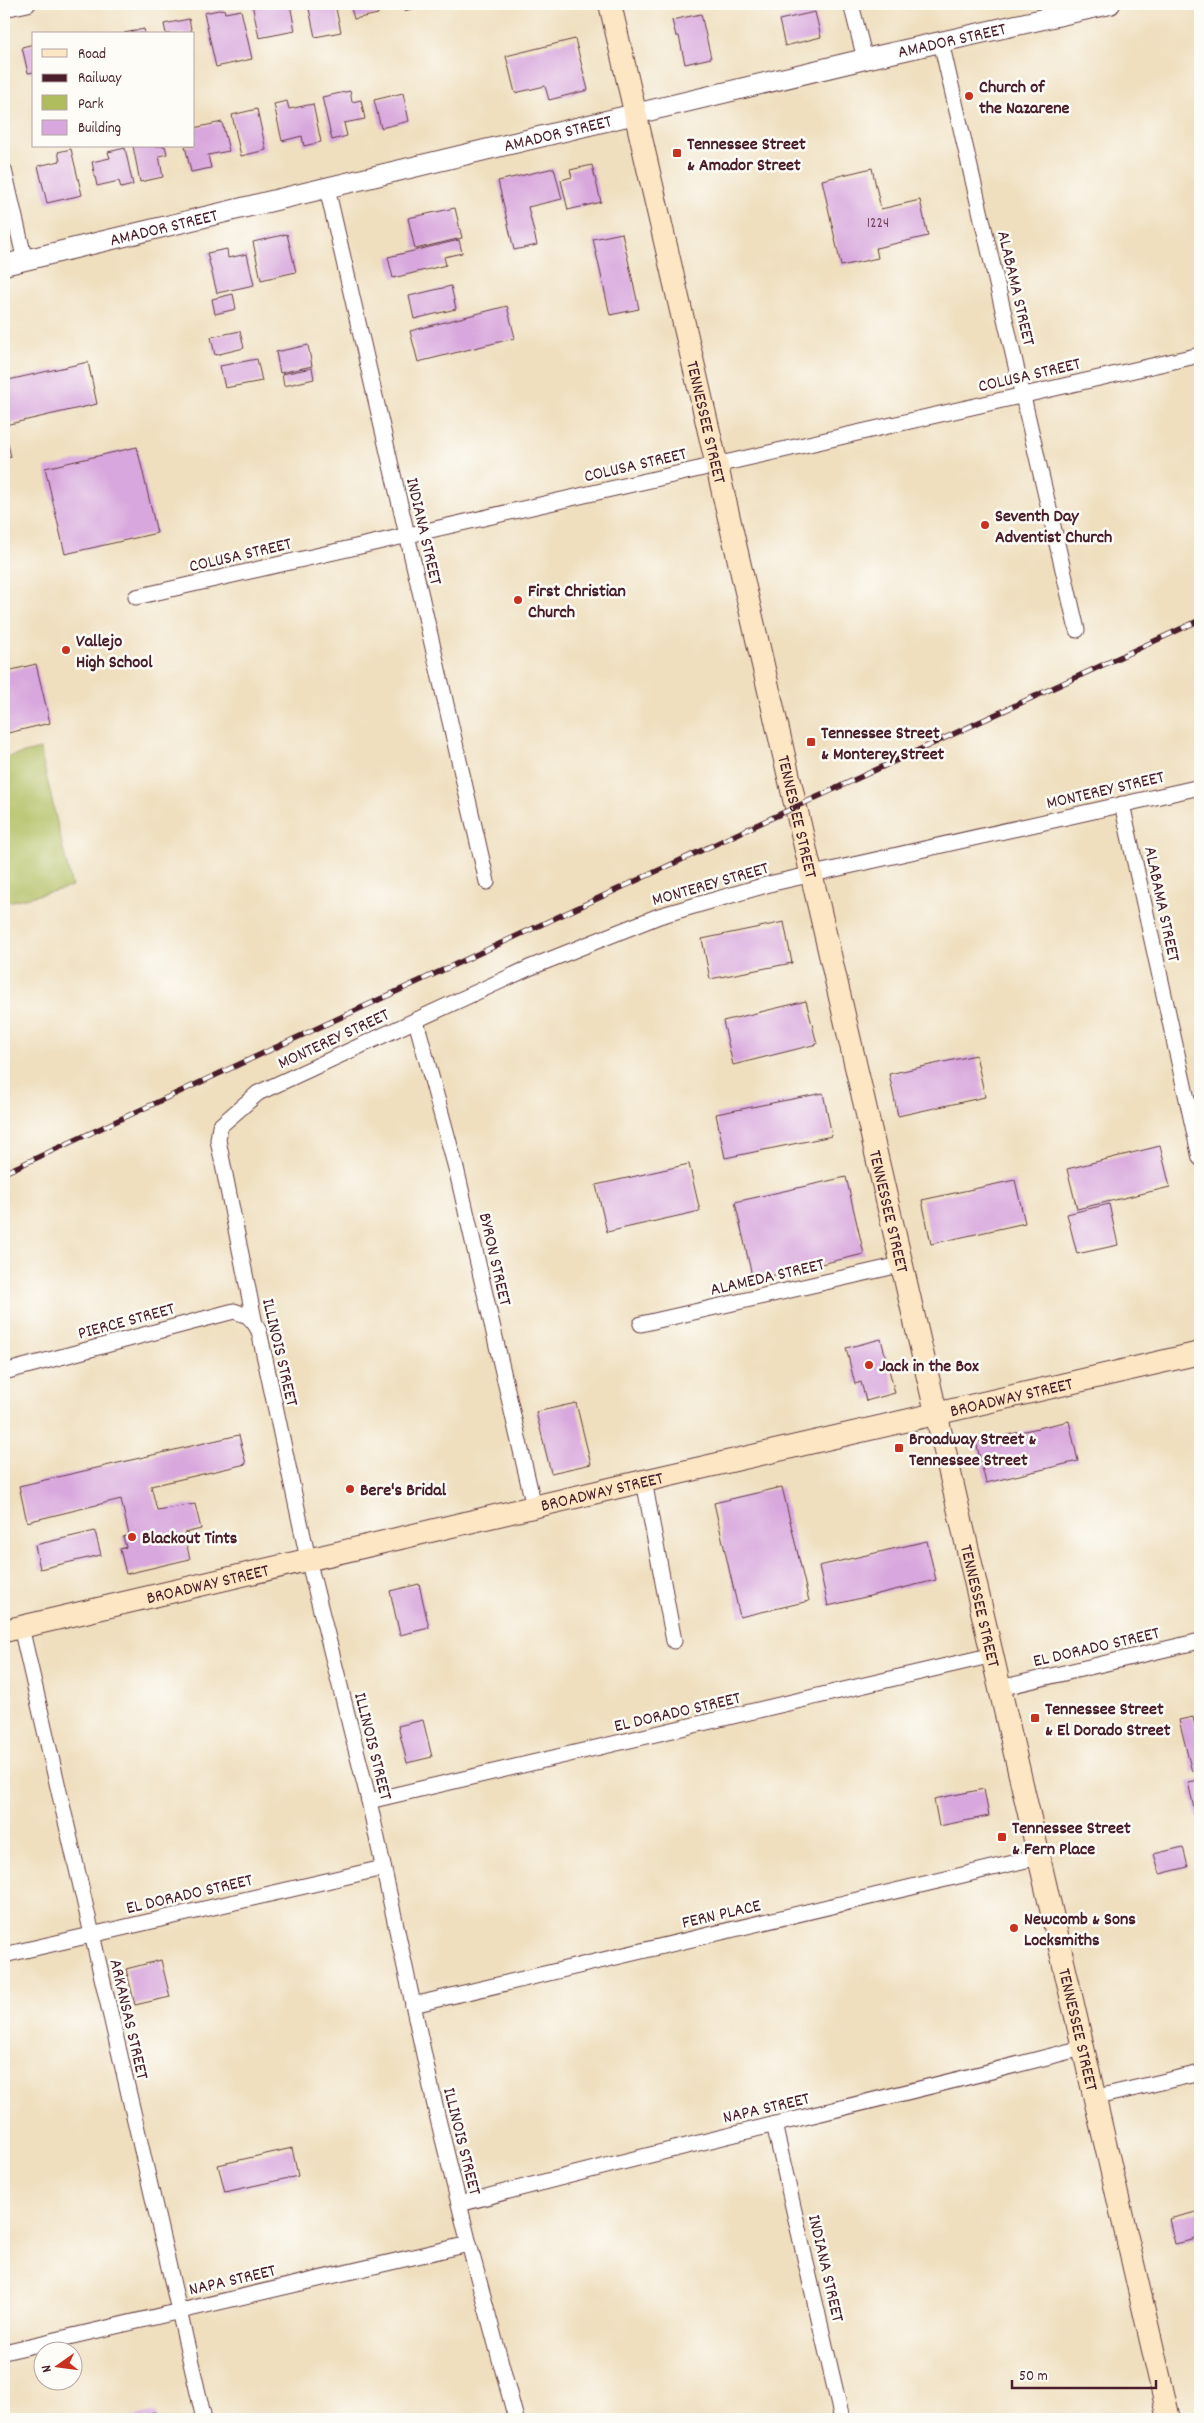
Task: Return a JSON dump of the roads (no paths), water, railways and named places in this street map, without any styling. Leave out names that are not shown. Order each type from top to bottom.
[{"type":"main road","name":"TENNESSEE STREET","points":[[610,4],[900,1265],[993,1655],[1093,2098],[1169,2419]]},
{"type":"main road","name":"BROADWAY STREET","points":[[12,1629],[644,1480],[1200,1353]]},
{"type":"street","points":[[4,9],[28,4]]},
{"type":"street","points":[[851,4],[865,59]]},
{"type":"street","name":"AMADOR STREET","points":[[4,265],[940,42],[1070,8],[1110,4]]},
{"type":"street","name":"ALABAMA STREET","points":[[940,42],[1077,630]]},
{"type":"street","points":[[4,170],[25,260]]},
{"type":"street","name":"INDIANA STREET","points":[[328,188],[487,882]]},
{"type":"street","name":"COLUSA STREET","points":[[136,597],[1200,355]]},
{"type":"street","name":"MONTEREY STREET","points":[[256,1095],[529,968],[659,916],[810,875],[1200,787]]},
{"type":"street","name":"ALABAMA STREET","points":[[1122,804],[1200,1158]]},
{"type":"street","name":"BYRON STREET","points":[[416,1021],[457,1172],[534,1507]]},
{"type":"street","name":"ILLINOIS STREET","points":[[256,1095],[220,1126],[218,1140],[255,1324],[259,1331],[308,1559],[369,1801],[437,2116],[516,2419]]},
{"type":"street","name":"ALAMEDA STREET","points":[[641,1324],[900,1265]]},
{"type":"street","name":"PIERCE STREET","points":[[4,1372],[234,1311],[248,1316],[255,1324]]},
{"type":"street","points":[[644,1480],[674,1641]]},
{"type":"street","name":"ARKANSAS STREET","points":[[12,1629],[92,1935],[204,2419]]},
{"type":"street","name":"EL DORADO STREET","points":[[1000,1688],[1200,1641]]},
{"type":"street","name":"EL DORADO STREET","points":[[369,1801],[993,1655]]},
{"type":"street","name":"FERN PLACE","points":[[413,2005],[1039,1857]]},
{"type":"street","name":"EL DORADO STREET","points":[[4,1955],[383,1868]]},
{"type":"street","name":"NAPA STREET","points":[[460,2204],[588,2169],[928,2088],[1082,2048]]},
{"type":"street","points":[[1093,2098],[1200,2072]]},
{"type":"street","name":"INDIANA STREET","points":[[774,2124],[842,2419]]},
{"type":"street","name":"NAPA STREET","points":[[4,2352],[469,2244]]},
{"type":"railway","points":[[4,1173],[1200,620]]},
{"type":"place","name":"Church of the Nazarene","points":[[969,96]]},
{"type":"place","name":"Tennessee Street & Amador Street","points":[[677,153]]},
{"type":"place","name":"Seventh Day Adventist Church","points":[[985,525]]},
{"type":"place","name":"First Christian Church","points":[[518,600]]},
{"type":"place","name":"Vallejo High School","points":[[66,650]]},
{"type":"place","name":"Tennessee Street & Monterey Street","points":[[811,742]]},
{"type":"place","name":"Jack in the Box","points":[[869,1365]]},
{"type":"place","name":"Broadway Street & Tennessee Street","points":[[899,1448]]},
{"type":"place","name":"Bere's Bridal","points":[[350,1489]]},
{"type":"place","name":"Blackout Tints","points":[[132,1537]]},
{"type":"place","name":"Tennessee Street & El Dorado Street","points":[[1035,1718]]},
{"type":"place","name":"Tennessee Street & Fern Place","points":[[1002,1837]]},
{"type":"place","name":"Newcomb & Sons Locksmiths","points":[[1014,1928]]}]
